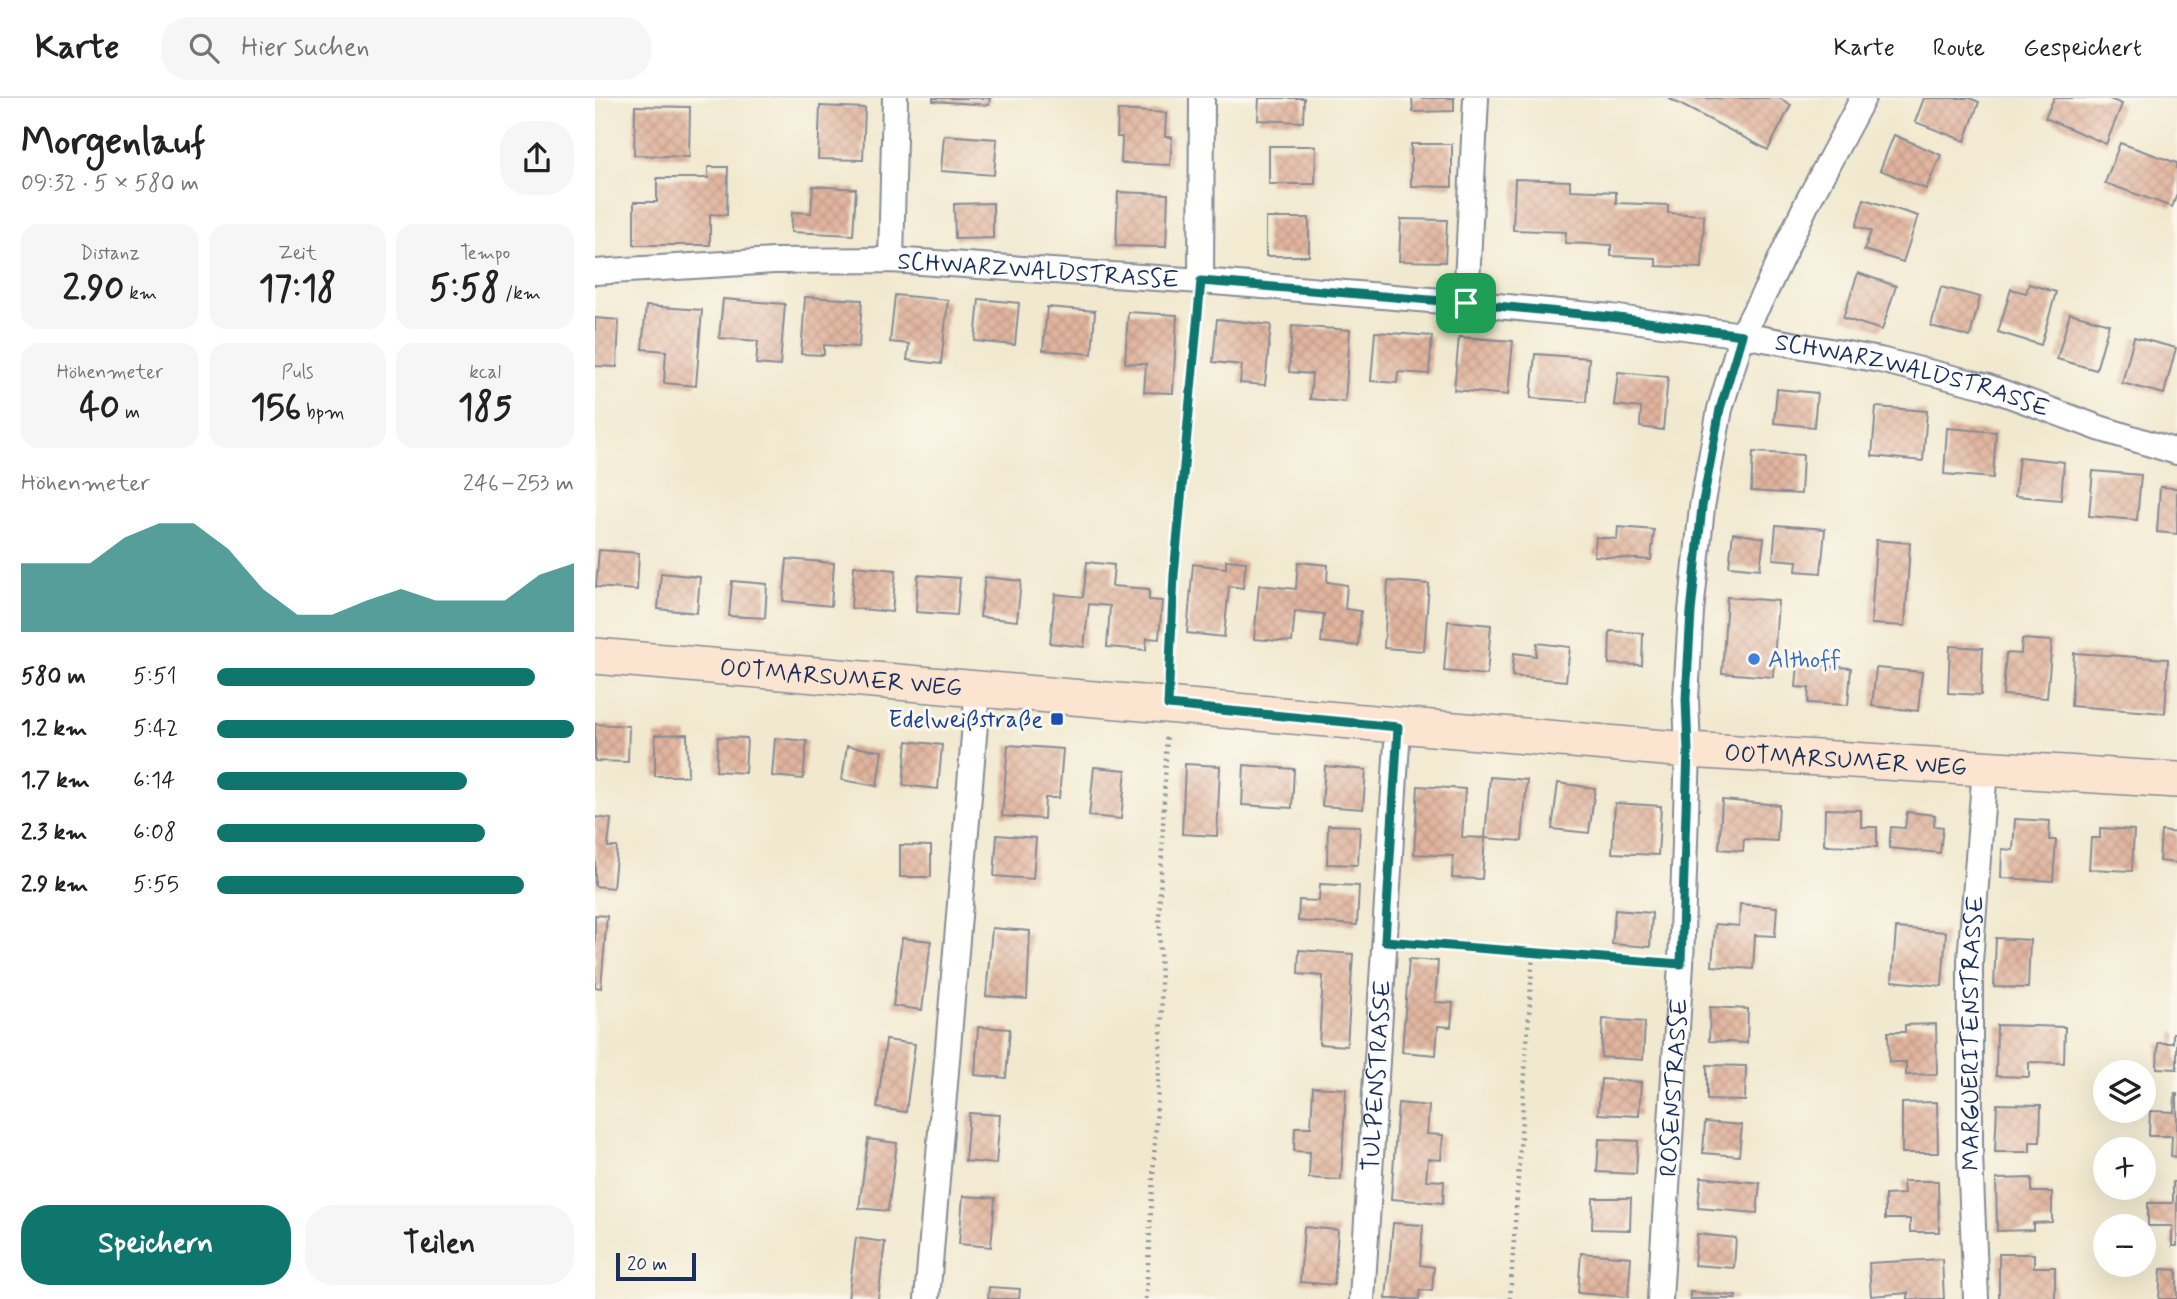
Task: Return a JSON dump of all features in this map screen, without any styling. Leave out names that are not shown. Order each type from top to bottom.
[{"type":"street","points":[[891,260],[895,98]]},
{"type":"street","points":[[1201,281],[1202,98]]},
{"type":"street","points":[[1466,303],[1476,98]]},
{"type":"street","name":"ROSENSTRASSE","points":[[1660,1299],[1681,964],[1688,750],[1686,699],[1691,612],[1702,507],[1720,409],[1742,335],[1859,99]]},
{"type":"street","name":"SCHWARZWALDSTRASSE","points":[[595,272],[774,261],[891,260],[1201,281],[1611,317],[1742,335],[1880,360],[1985,386],[2098,428],[2177,452]]},
{"type":"street","name":"OOTMARSUMER WEG","points":[[595,656],[1688,750],[2177,780]]},
{"type":"street","points":[[927,1299],[978,688]]},
{"type":"street","name":"TULPENSTRASSE","points":[[1361,1299],[1398,727]]},
{"type":"street","name":"MARGUERITENSTRASSE","points":[[1976,1299],[1969,1155],[1970,961],[1986,768]]},
{"type":"path","points":[[1146,1299],[1162,1018],[1159,917],[1174,575],[1201,281]]},
{"type":"path","points":[[1385,941],[1681,964]]},
{"type":"path","points":[[1510,1299],[1533,953]]},
{"type":"building","points":[[933,98],[990,98],[989,105],[933,101]]},
{"type":"building","points":[[1259,98],[1304,98],[1303,122],[1258,120]]},
{"type":"building","points":[[1412,98],[1454,98],[1454,111],[1413,112]]},
{"type":"building","points":[[1668,98],[1779,98],[1791,105],[1768,150]]},
{"type":"building","points":[[1924,98],[1970,98],[1979,102],[1965,141],[1915,122]]},
{"type":"building","points":[[2054,98],[2107,98],[2122,104],[2106,144],[2045,118]]},
{"type":"building","points":[[635,106],[690,107],[689,157],[634,155]]},
{"type":"building","points":[[820,106],[865,108],[863,160],[818,159]]},
{"type":"building","points":[[1118,110],[1166,113],[1165,137],[1172,137],[1170,165],[1121,163],[1122,137],[1117,137]]},
{"type":"building","points":[[944,135],[997,139],[994,175],[941,171]]},
{"type":"building","points":[[1894,135],[1941,155],[1926,189],[1880,170]]},
{"type":"building","points":[[2120,143],[2177,163],[2177,194],[2172,207],[2105,183]]},
{"type":"building","points":[[1411,144],[1452,144],[1452,187],[1411,186]]},
{"type":"building","points":[[1269,146],[1316,146],[1315,184],[1269,184]]},
{"type":"building","points":[[708,167],[728,167],[727,215],[710,214],[710,245],[634,245],[634,202],[657,202],[657,178],[708,178]]},
{"type":"building","points":[[1515,179],[1570,181],[1570,190],[1616,192],[1616,203],[1668,205],[1668,213],[1704,215],[1702,268],[1656,266],[1656,258],[1611,256],[1611,245],[1565,243],[1566,232],[1513,230]]},
{"type":"building","points":[[813,186],[856,189],[853,235],[791,232],[792,212],[811,213]]},
{"type":"building","points":[[1118,192],[1168,194],[1166,247],[1116,246]]},
{"type":"building","points":[[1864,199],[1918,216],[1903,262],[1864,250],[1871,231],[1856,226]]},
{"type":"building","points":[[993,203],[993,238],[955,239],[954,204]]},
{"type":"building","points":[[1266,218],[1309,218],[1309,256],[1266,256]]},
{"type":"building","points":[[1401,219],[1447,220],[1445,262],[1399,261]]},
{"type":"building","points":[[1858,273],[1896,286],[1882,330],[1843,318]]},
{"type":"building","points":[[2029,284],[2056,292],[2041,345],[1998,332],[2011,289],[2026,293]]},
{"type":"building","points":[[1941,287],[1980,297],[1970,337],[1931,326]]},
{"type":"building","points":[[895,295],[948,300],[941,364],[907,360],[909,344],[890,342]]},
{"type":"building","points":[[805,297],[862,300],[859,347],[824,345],[824,355],[801,354]]},
{"type":"building","points":[[723,299],[785,304],[780,366],[756,364],[758,341],[719,338]]},
{"type":"building","points":[[979,299],[1019,303],[1015,345],[975,341]]},
{"type":"building","points":[[646,306],[702,310],[696,386],[664,383],[666,351],[642,349]]},
{"type":"building","points":[[1047,307],[1095,311],[1092,354],[1043,350]]},
{"type":"building","points":[[1128,312],[1177,315],[1173,393],[1144,392],[1146,364],[1125,363]]},
{"type":"building","points":[[2070,313],[2109,324],[2096,370],[2057,359]]},
{"type":"building","points":[[595,318],[619,320],[617,367],[595,366]]},
{"type":"building","points":[[1217,319],[1271,325],[1265,385],[1240,383],[1242,365],[1213,362]]},
{"type":"building","points":[[1292,326],[1350,330],[1345,402],[1310,399],[1312,374],[1289,372]]},
{"type":"building","points":[[1375,332],[1432,336],[1429,374],[1398,372],[1397,383],[1371,381]]},
{"type":"building","points":[[1459,337],[1513,341],[1508,395],[1454,390]]},
{"type":"building","points":[[2134,337],[2176,348],[2164,394],[2122,383]]},
{"type":"building","points":[[1535,354],[1589,358],[1586,402],[1531,398]]},
{"type":"building","points":[[1618,372],[1668,377],[1663,430],[1640,427],[1641,408],[1614,405]]},
{"type":"building","points":[[1777,389],[1817,393],[1814,427],[1774,423]]},
{"type":"building","points":[[1876,407],[1927,411],[1923,461],[1872,456]]},
{"type":"building","points":[[1947,428],[1996,432],[1993,478],[1944,474]]},
{"type":"building","points":[[1753,452],[1803,455],[1801,494],[1751,491]]},
{"type":"building","points":[[2019,457],[2064,462],[2061,500],[2015,496]]},
{"type":"building","points":[[2093,471],[2141,475],[2137,520],[2089,516]]},
{"type":"building","points":[[2160,487],[2177,488],[2177,534],[2157,532]]},
{"type":"building","points":[[1776,525],[1825,529],[1821,573],[1796,571],[1797,561],[1773,559]]},
{"type":"building","points":[[1618,527],[1654,530],[1651,560],[1594,556],[1596,537],[1617,539]]},
{"type":"building","points":[[1733,533],[1764,538],[1760,569],[1729,566]]},
{"type":"building","points":[[1876,540],[1910,543],[1905,626],[1871,624]]},
{"type":"building","points":[[599,550],[639,553],[637,590],[596,587]]},
{"type":"building","points":[[787,559],[834,563],[831,606],[783,601]]},
{"type":"building","points":[[1226,560],[1246,562],[1243,588],[1229,586],[1224,637],[1187,633],[1193,564],[1226,568]]},
{"type":"building","points":[[1087,562],[1114,565],[1112,586],[1149,589],[1149,600],[1162,601],[1159,639],[1147,638],[1146,650],[1107,647],[1110,606],[1089,604],[1084,647],[1050,643],[1055,594],[1083,597]]},
{"type":"building","points":[[1298,562],[1328,565],[1327,582],[1347,585],[1345,609],[1361,611],[1358,646],[1321,642],[1324,614],[1295,611],[1292,642],[1254,639],[1259,585],[1296,589]]},
{"type":"building","points":[[854,566],[896,570],[892,612],[851,608]]},
{"type":"building","points":[[661,573],[700,577],[697,613],[658,609]]},
{"type":"building","points":[[918,575],[960,578],[957,615],[916,612]]},
{"type":"building","points":[[985,577],[1021,581],[1017,621],[980,617]]},
{"type":"building","points":[[732,581],[767,584],[765,618],[729,616]]},
{"type":"building","points":[[1388,581],[1429,584],[1424,651],[1384,648]]},
{"type":"building","points":[[1727,597],[1778,601],[1773,677],[1722,673]]},
{"type":"building","points":[[1448,621],[1491,625],[1487,675],[1444,671]]},
{"type":"building","points":[[1610,631],[1643,633],[1642,665],[1609,664]]},
{"type":"building","points":[[2022,639],[2052,641],[2047,698],[2003,695],[2006,653],[2021,654]]},
{"type":"building","points":[[1537,643],[1570,647],[1566,681],[1512,676],[1514,653],[1536,656]]},
{"type":"building","points":[[1950,646],[1983,648],[1981,695],[1948,693]]},
{"type":"building","points":[[2074,653],[2168,659],[2165,713],[2071,706]]},
{"type":"building","points":[[1798,664],[1851,668],[1848,705],[1808,703],[1809,688],[1796,687]]},
{"type":"building","points":[[1876,668],[1922,672],[1918,711],[1872,706]]},
{"type":"building","points":[[595,724],[629,726],[628,762],[595,761]]},
{"type":"building","points":[[687,734],[688,776],[655,776],[655,735]]},
{"type":"building","points":[[718,737],[747,738],[745,773],[716,771]]},
{"type":"building","points":[[775,738],[807,741],[803,779],[772,776]]},
{"type":"building","points":[[907,741],[942,745],[938,789],[903,785]]},
{"type":"building","points":[[1008,745],[1063,749],[1059,798],[1045,798],[1044,819],[1002,816]]},
{"type":"building","points":[[847,746],[882,751],[877,786],[842,780]]},
{"type":"building","points":[[1185,764],[1220,766],[1217,836],[1182,834]]},
{"type":"building","points":[[1244,765],[1294,769],[1292,808],[1242,805]]},
{"type":"building","points":[[1325,766],[1366,770],[1363,809],[1322,806]]},
{"type":"building","points":[[1094,767],[1126,770],[1121,819],[1089,816]]},
{"type":"building","points":[[1490,777],[1527,780],[1522,841],[1485,838]]},
{"type":"building","points":[[1558,783],[1595,788],[1589,833],[1552,829]]},
{"type":"building","points":[[1418,786],[1465,789],[1462,837],[1485,838],[1482,879],[1452,878],[1453,856],[1414,854]]},
{"type":"building","points":[[1722,800],[1779,805],[1777,841],[1744,839],[1743,851],[1719,849]]},
{"type":"building","points":[[1615,803],[1661,806],[1658,855],[1612,853]]},
{"type":"building","points":[[1825,809],[1861,810],[1861,827],[1877,827],[1877,847],[1824,845]]},
{"type":"building","points":[[1907,812],[1935,815],[1934,826],[1943,827],[1940,853],[1889,848],[1891,827],[1905,828]]},
{"type":"building","points":[[595,817],[611,819],[608,847],[617,847],[613,888],[595,886]]},
{"type":"building","points":[[2015,819],[2050,821],[2049,840],[2056,840],[2053,881],[2001,878],[2002,849],[2013,850]]},
{"type":"building","points":[[1328,825],[1360,826],[1358,865],[1327,864]]},
{"type":"building","points":[[2100,828],[2134,830],[2132,871],[2089,869],[2091,838],[2100,838]]},
{"type":"building","points":[[2161,831],[2177,833],[2177,863],[2159,861]]},
{"type":"building","points":[[997,835],[1036,838],[1033,879],[994,876]]},
{"type":"building","points":[[900,845],[931,846],[931,877],[900,877]]},
{"type":"building","points":[[1320,884],[1359,886],[1357,925],[1298,921],[1299,900],[1319,901]]},
{"type":"building","points":[[1740,904],[1777,907],[1775,936],[1755,935],[1753,969],[1712,966],[1715,924],[1739,926]]},
{"type":"building","points":[[1615,910],[1652,913],[1650,947],[1612,944]]},
{"type":"building","points":[[595,915],[607,916],[601,988],[595,987]]},
{"type":"building","points":[[992,928],[1030,931],[1027,999],[986,996]]},
{"type":"building","points":[[1896,928],[1946,932],[1942,986],[1892,981]]},
{"type":"building","points":[[902,938],[931,941],[922,1010],[893,1006]]},
{"type":"building","points":[[1996,938],[2030,940],[2028,988],[1994,987]]},
{"type":"building","points":[[1299,950],[1353,954],[1347,1046],[1319,1044],[1323,976],[1298,974]]},
{"type":"building","points":[[1409,959],[1438,961],[1435,1002],[1453,1003],[1451,1027],[1438,1026],[1436,1055],[1402,1052]]},
{"type":"building","points":[[1710,1007],[1748,1009],[1747,1043],[1709,1041]]},
{"type":"building","points":[[1603,1019],[1645,1022],[1643,1060],[1601,1057]]},
{"type":"building","points":[[1936,1024],[1937,1074],[1906,1075],[1906,1062],[1889,1062],[1888,1032],[1905,1032],[1905,1025]]},
{"type":"building","points":[[1997,1025],[2065,1027],[2064,1063],[2029,1062],[2029,1077],[1996,1076]]},
{"type":"building","points":[[978,1027],[1010,1029],[1006,1078],[975,1075]]},
{"type":"building","points":[[2173,1033],[2177,1033],[2177,1069],[2157,1068],[2158,1043],[2173,1043]]},
{"type":"building","points":[[886,1040],[915,1044],[906,1112],[877,1108]]},
{"type":"building","points":[[1707,1065],[1746,1066],[1745,1101],[1707,1100]]},
{"type":"building","points":[[1601,1079],[1641,1082],[1639,1116],[1598,1114]]},
{"type":"building","points":[[1313,1087],[1346,1089],[1341,1180],[1309,1178],[1310,1152],[1294,1151],[1295,1127],[1311,1127]]},
{"type":"building","points":[[2177,1093],[2177,1157],[2171,1156],[2172,1136],[2149,1136],[2150,1123],[2156,1123],[2156,1111],[2174,1112]]},
{"type":"building","points":[[1937,1102],[1938,1153],[1902,1153],[1902,1103]]},
{"type":"building","points":[[1398,1103],[1429,1106],[1427,1134],[1443,1135],[1441,1160],[1428,1159],[1426,1180],[1444,1181],[1443,1203],[1391,1199]]},
{"type":"building","points":[[1997,1104],[2041,1105],[2040,1142],[2030,1142],[2030,1152],[1995,1152]]},
{"type":"building","points":[[969,1113],[1000,1115],[996,1164],[965,1161]]},
{"type":"building","points":[[1705,1122],[1742,1125],[1739,1156],[1703,1153]]},
{"type":"building","points":[[868,1139],[897,1143],[888,1211],[859,1208]]},
{"type":"building","points":[[1599,1139],[1638,1141],[1636,1174],[1597,1172]]},
{"type":"building","points":[[1701,1177],[1760,1183],[1757,1213],[1698,1208]]},
{"type":"building","points":[[2032,1178],[2032,1192],[2052,1192],[2052,1222],[2033,1223],[2033,1230],[1997,1231],[1996,1179]]},
{"type":"building","points":[[1903,1181],[1938,1181],[1939,1232],[1910,1232],[1910,1219],[1885,1219],[1885,1195],[1904,1194]]},
{"type":"building","points":[[2173,1182],[2177,1182],[2177,1246],[2172,1246],[2172,1226],[2156,1226],[2156,1214],[2148,1214],[2148,1203],[2173,1203]]},
{"type":"building","points":[[963,1196],[995,1198],[991,1247],[959,1244]]},
{"type":"building","points":[[1593,1198],[1631,1198],[1630,1230],[1592,1229]]},
{"type":"building","points":[[1393,1223],[1423,1225],[1420,1265],[1434,1267],[1432,1291],[1420,1290],[1419,1299],[1386,1299]]},
{"type":"building","points":[[1304,1227],[1338,1230],[1334,1285],[1300,1282]]},
{"type":"building","points":[[1697,1234],[1736,1238],[1734,1268],[1694,1265]]},
{"type":"building","points":[[856,1238],[885,1242],[878,1299],[848,1299]]},
{"type":"building","points":[[1581,1253],[1631,1257],[1628,1297],[1578,1293]]},
{"type":"building","points":[[1999,1254],[2034,1254],[2034,1267],[2055,1267],[2055,1298],[1999,1299]]},
{"type":"building","points":[[1942,1259],[1944,1299],[1908,1299],[1908,1293],[1871,1296],[1869,1263]]},
{"type":"building","points":[[2161,1269],[2177,1270],[2177,1299],[2159,1299]]},
{"type":"building","points":[[989,1287],[1020,1289],[1019,1299],[988,1299]]},
{"type":"building","points":[[1690,1292],[1736,1296],[1736,1299],[1690,1299]]},
{"type":"place","name":"Althoff","points":[[1754,659]]},
{"type":"place","name":"Edelweißstraße","points":[[1057,719]]},
{"type":"route","points":[[1201,281],[1466,303],[1611,317],[1742,335],[1720,409],[1702,507],[1691,612],[1686,699],[1688,750],[1681,964],[1385,941],[1398,727],[1168,705],[1174,575],[1201,281]]}]
